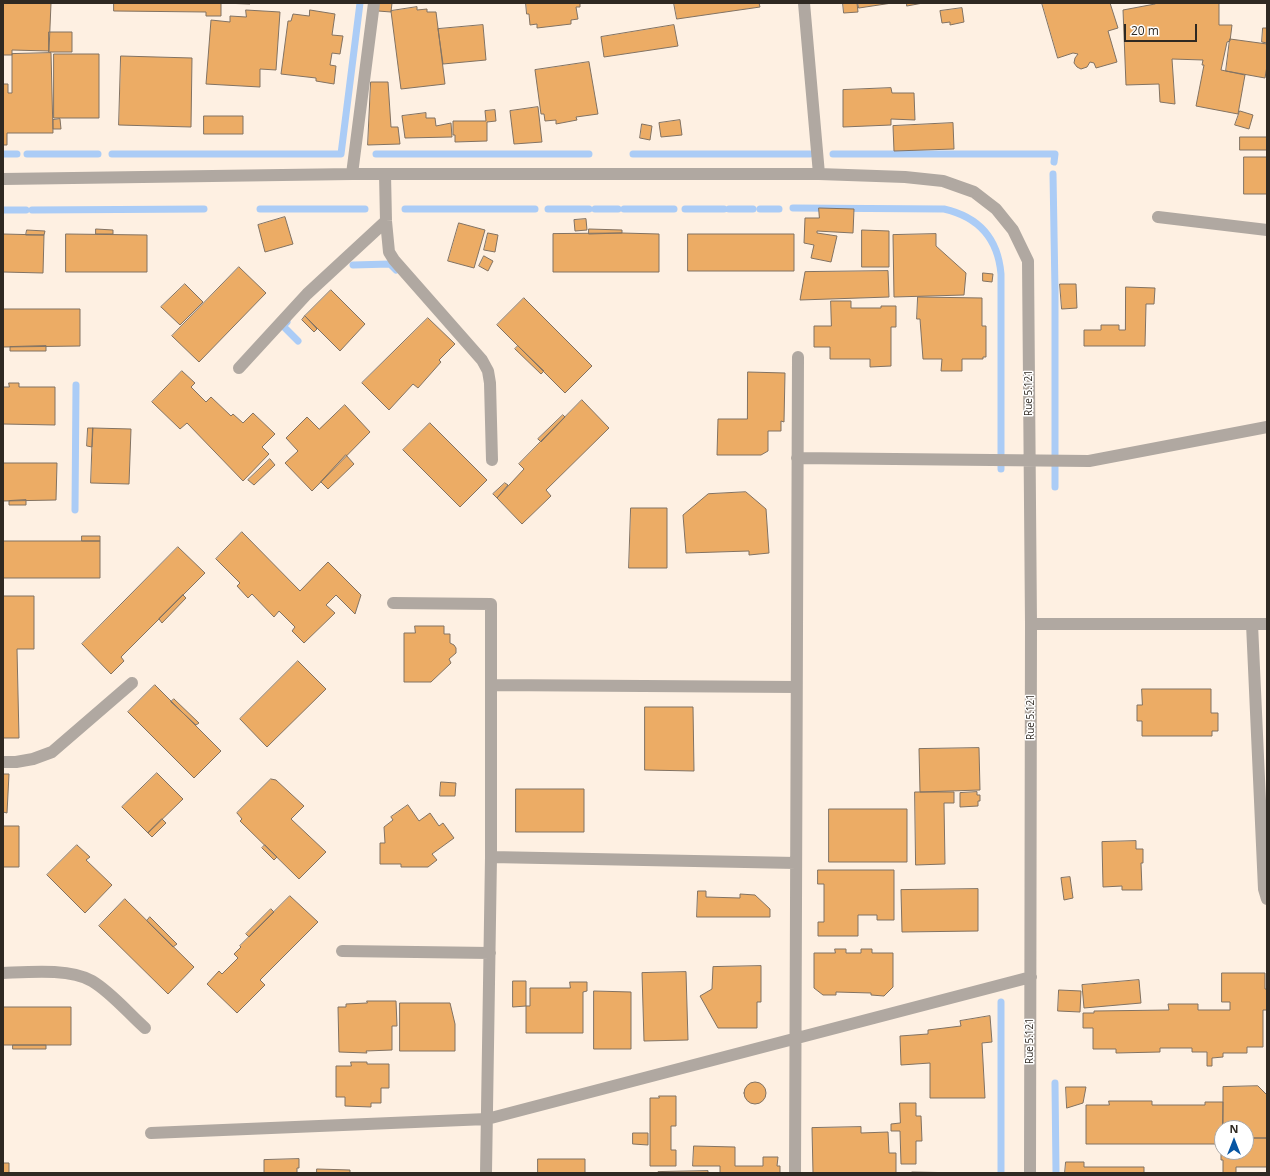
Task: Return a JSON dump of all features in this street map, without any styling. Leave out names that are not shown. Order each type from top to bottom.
[{"type":"street","points":[[352,174],[374,3]]},
{"type":"street","points":[[3,179],[352,174],[819,174],[804,3]]},
{"type":"street","points":[[385,174],[386,221],[389,252],[394,260],[482,360],[488,371],[490,383],[492,460]]},
{"type":"street","name":"Rue 5.121","points":[[819,174],[905,177],[943,181],[974,192],[996,209],[1013,230],[1028,261],[1031,624],[1030,1173]]},
{"type":"street","points":[[1158,217],[1267,230]]},
{"type":"street","points":[[238,368],[307,294],[386,221]]},
{"type":"street","points":[[795,1173],[798,357]]},
{"type":"street","points":[[797,458],[1089,461],[1267,426]]},
{"type":"street","points":[[394,603],[492,604],[492,857],[486,1173]]},
{"type":"street","points":[[1031,624],[1267,624]]},
{"type":"street","points":[[1252,624],[1264,889],[1267,899]]},
{"type":"street","points":[[3,762],[16,762],[33,759],[52,752],[132,683]]},
{"type":"street","points":[[492,685],[796,687]]},
{"type":"street","points":[[492,857],[796,863]]},
{"type":"street","points":[[342,952],[490,954]]},
{"type":"street","points":[[3,973],[37,972],[71,974],[91,981],[108,993],[145,1028]]},
{"type":"street","points":[[151,1133],[487,1119],[1031,977]]},
{"type":"building","points":[[3,3],[51,3],[49,51],[12,50],[12,55],[3,55]]},
{"type":"building","points":[[114,3],[221,3],[221,16],[206,16],[206,12],[114,11]]},
{"type":"building","points":[[221,3],[250,3],[250,4]]},
{"type":"building","points":[[378,3],[392,3],[391,12],[378,11]]},
{"type":"building","points":[[526,3],[580,3],[580,7],[576,7],[578,19],[571,20],[571,24],[537,28],[537,24],[530,25]]},
{"type":"building","points":[[674,3],[759,3],[760,7],[677,19]]},
{"type":"building","points":[[843,3],[857,3],[858,12],[844,13]]},
{"type":"building","points":[[858,3],[892,3],[859,8]]},
{"type":"building","points":[[907,3],[923,3],[907,6]]},
{"type":"building","points":[[1042,3],[1110,3],[1118,28],[1108,31],[1117,62],[1096,68],[1094,63],[1090,62],[1087,67],[1081,69],[1074,63],[1078,54],[1073,53],[1058,58]]},
{"type":"building","points":[[1155,3],[1219,3],[1219,25],[1232,25],[1230,41],[1227,42],[1221,70],[1245,75],[1238,114],[1196,106],[1204,65],[1202,65],[1203,60],[1172,59],[1175,104],[1160,102],[1159,84],[1126,85],[1123,10]]},
{"type":"building","points":[[417,7],[417,10],[427,9],[427,12],[436,12],[445,84],[401,89],[391,11]]},
{"type":"building","points":[[962,8],[964,22],[950,25],[950,22],[942,23],[940,11]]},
{"type":"building","points":[[246,10],[280,12],[276,70],[260,69],[260,87],[206,84],[211,20],[230,22],[230,16],[246,17]]},
{"type":"building","points":[[310,10],[335,14],[332,35],[343,36],[340,54],[332,53],[330,65],[336,66],[334,84],[316,81],[316,78],[281,74],[288,21],[291,21],[293,14],[309,16]]},
{"type":"building","points":[[483,25],[486,60],[443,64],[438,29]]},
{"type":"building","points":[[674,25],[678,46],[604,57],[601,37]]},
{"type":"building","points":[[1263,28],[1267,28],[1267,43],[1262,42]]},
{"type":"building","points":[[49,32],[72,32],[72,52],[49,52]]},
{"type":"building","points":[[1230,39],[1267,44],[1267,66],[1265,78],[1226,71]]},
{"type":"building","points":[[51,53],[53,133],[7,133],[7,145],[3,145],[3,84],[8,84],[8,93],[12,93],[12,54]]},
{"type":"building","points":[[54,54],[99,54],[99,118],[54,118]]},
{"type":"building","points":[[121,56],[192,58],[191,127],[119,125]]},
{"type":"building","points":[[589,62],[598,114],[576,117],[577,120],[556,124],[556,120],[545,121],[544,114],[541,114],[535,70]]},
{"type":"building","points":[[371,82],[388,82],[391,127],[398,127],[400,144],[368,145]]},
{"type":"building","points":[[891,88],[892,93],[914,93],[915,120],[891,119],[891,125],[843,127],[843,90]]},
{"type":"building","points":[[538,107],[542,142],[514,144],[510,111]]},
{"type":"building","points":[[495,110],[496,121],[487,122],[487,141],[455,142],[455,135],[453,135],[453,121],[486,121],[485,111]]},
{"type":"building","points":[[1240,111],[1253,115],[1249,129],[1235,125]]},
{"type":"building","points":[[426,113],[426,118],[435,118],[436,126],[451,123],[452,137],[405,138],[402,116]]},
{"type":"building","points":[[204,116],[243,116],[243,134],[204,134]]},
{"type":"building","points":[[60,119],[61,129],[53,129],[53,120]]},
{"type":"building","points":[[680,120],[682,135],[661,137],[659,123]]},
{"type":"building","points":[[953,123],[954,149],[894,151],[893,126]]},
{"type":"building","points":[[642,124],[652,126],[650,140],[640,138]]},
{"type":"building","points":[[1240,137],[1267,137],[1267,150],[1240,150]]},
{"type":"building","points":[[1244,157],[1267,157],[1267,194],[1244,194]]},
{"type":"building","points":[[819,208],[854,209],[853,233],[817,231],[817,233],[837,236],[831,262],[811,258],[814,245],[804,243],[805,218],[819,218]]},
{"type":"building","points":[[285,217],[293,244],[265,252],[258,225]]},
{"type":"building","points":[[586,219],[587,230],[575,231],[574,220]]},
{"type":"building","points":[[459,223],[485,230],[474,268],[448,261]]},
{"type":"building","points":[[96,229],[113,230],[113,234],[96,234]]},
{"type":"building","points":[[589,229],[622,230],[622,233],[589,234]]},
{"type":"building","points":[[27,230],[45,231],[44,235],[26,235]]},
{"type":"building","points":[[862,230],[889,231],[889,267],[862,267]]},
{"type":"building","points":[[488,233],[498,235],[495,252],[484,250]]},
{"type":"building","points":[[3,234],[44,235],[43,273],[3,272]]},
{"type":"building","points":[[66,234],[147,235],[147,272],[66,272]]},
{"type":"building","points":[[553,234],[659,234],[659,272],[553,272]]},
{"type":"building","points":[[688,234],[794,234],[794,271],[688,271]]},
{"type":"building","points":[[936,234],[936,246],[966,273],[964,295],[894,297],[893,235]]},
{"type":"building","points":[[484,256],[493,261],[488,271],[479,266]]},
{"type":"building","points":[[239,267],[266,293],[199,362],[172,336]]},
{"type":"building","points":[[888,271],[889,297],[800,300],[805,272]]},
{"type":"building","points":[[983,273],[993,274],[992,282],[983,281]]},
{"type":"building","points":[[185,284],[203,302],[180,325],[161,307]]},
{"type":"building","points":[[1060,284],[1076,284],[1077,308],[1062,309]]},
{"type":"building","points":[[1126,287],[1155,288],[1154,304],[1146,304],[1145,346],[1084,346],[1084,330],[1101,330],[1101,325],[1119,325],[1119,330],[1125,330]]},
{"type":"building","points":[[331,290],[365,324],[340,351],[305,316]]},
{"type":"building","points":[[918,297],[982,298],[982,326],[986,326],[986,357],[983,357],[983,359],[962,359],[962,371],[941,371],[942,359],[923,359],[920,319],[917,319]]},
{"type":"building","points":[[524,298],[592,366],[565,393],[497,325]]},
{"type":"building","points":[[831,301],[851,301],[851,308],[881,308],[881,306],[896,306],[896,327],[891,327],[891,366],[870,367],[870,359],[830,359],[830,347],[814,347],[814,326],[831,326]]},
{"type":"building","points":[[3,309],[80,309],[80,346],[3,347]]},
{"type":"building","points":[[305,316],[317,329],[314,332],[302,320]]},
{"type":"building","points":[[428,318],[455,344],[439,360],[441,362],[418,388],[413,384],[389,410],[362,383]]},
{"type":"building","points":[[46,346],[46,351],[10,351],[10,347]]},
{"type":"building","points":[[518,346],[544,371],[541,374],[515,349]]},
{"type":"building","points":[[182,371],[195,383],[191,387],[206,402],[211,397],[231,416],[233,414],[243,423],[253,413],[275,434],[262,447],[269,454],[243,481],[187,423],[180,429],[152,402]]},
{"type":"building","points":[[748,372],[785,373],[784,422],[781,421],[781,431],[768,431],[768,451],[761,455],[717,455],[718,419],[747,419]]},
{"type":"building","points":[[9,383],[19,383],[19,387],[55,387],[55,425],[3,424],[3,387],[9,387]]},
{"type":"building","points":[[582,400],[609,428],[546,490],[551,496],[522,524],[497,498],[524,469],[519,464]]},
{"type":"building","points":[[345,405],[370,432],[312,491],[285,463],[298,451],[286,438],[307,417],[319,429]]},
{"type":"building","points":[[563,415],[565,417],[541,442],[538,439]]},
{"type":"building","points":[[430,423],[487,480],[460,507],[403,450]]},
{"type":"building","points":[[88,428],[93,428],[92,447],[87,446]]},
{"type":"building","points":[[93,428],[131,429],[129,484],[91,483]]},
{"type":"building","points":[[346,455],[354,464],[328,489],[321,482]]},
{"type":"building","points":[[270,459],[275,465],[254,485],[248,480]]},
{"type":"building","points":[[3,463],[57,463],[56,500],[3,501]]},
{"type":"building","points":[[505,483],[508,485],[497,498],[493,494]]},
{"type":"building","points":[[746,492],[766,509],[769,553],[749,555],[749,551],[686,553],[683,515],[708,494]]},
{"type":"building","points":[[26,500],[26,505],[9,505],[9,501]]},
{"type":"building","points":[[631,508],[667,508],[667,568],[629,568]]},
{"type":"building","points":[[242,532],[300,591],[328,562],[361,595],[355,614],[336,595],[326,605],[335,613],[304,643],[292,631],[295,627],[279,611],[274,617],[252,594],[248,598],[237,586],[240,583],[216,559]]},
{"type":"building","points":[[82,536],[100,536],[100,541],[82,541]]},
{"type":"building","points":[[3,541],[100,541],[100,578],[3,578]]},
{"type":"building","points":[[178,547],[205,573],[121,657],[124,661],[111,674],[82,644]]},
{"type":"building","points":[[183,595],[186,598],[162,623],[159,619]]},
{"type":"building","points":[[3,596],[34,596],[34,649],[17,649],[19,738],[3,738]]},
{"type":"building","points":[[415,626],[444,626],[444,634],[450,634],[450,643],[456,648],[456,653],[449,659],[451,663],[431,682],[404,682],[404,633],[415,633]]},
{"type":"building","points":[[298,661],[326,689],[267,747],[240,719]]},
{"type":"building","points":[[155,685],[221,751],[194,778],[128,712]]},
{"type":"building","points":[[1142,689],[1211,689],[1211,713],[1218,713],[1218,731],[1212,731],[1212,736],[1142,736],[1142,721],[1137,721],[1137,705],[1142,705]]},
{"type":"building","points":[[174,699],[199,723],[196,725],[171,702]]},
{"type":"building","points":[[645,707],[693,707],[694,771],[645,770]]},
{"type":"building","points":[[979,748],[980,790],[920,792],[919,749]]},
{"type":"building","points":[[157,773],[183,799],[148,833],[122,807]]},
{"type":"building","points":[[3,774],[9,774],[7,813],[3,812]]},
{"type":"building","points":[[271,779],[276,780],[304,806],[291,819],[326,852],[299,879],[240,821],[242,819],[237,813]]},
{"type":"building","points":[[441,782],[456,783],[455,796],[440,796]]},
{"type":"building","points":[[516,789],[584,789],[584,832],[516,832]]},
{"type":"building","points":[[915,792],[954,792],[954,803],[944,803],[945,864],[916,865]]},
{"type":"building","points":[[977,792],[977,795],[980,795],[978,806],[960,807],[960,793]]},
{"type":"building","points":[[408,805],[419,821],[430,813],[439,826],[443,823],[454,838],[432,854],[437,860],[428,867],[401,867],[401,864],[380,864],[380,843],[385,843],[384,827],[393,820],[391,817]]},
{"type":"building","points":[[829,809],[907,809],[907,862],[829,862]]},
{"type":"building","points":[[162,819],[166,823],[152,837],[148,833]]},
{"type":"building","points":[[3,826],[19,826],[19,867],[3,867]]},
{"type":"building","points":[[1136,841],[1136,849],[1143,849],[1143,863],[1141,863],[1142,890],[1122,890],[1122,886],[1103,887],[1102,842]]},
{"type":"building","points":[[77,845],[90,857],[86,860],[112,885],[85,913],[47,875]]},
{"type":"building","points":[[265,845],[277,857],[274,860],[262,848]]},
{"type":"building","points":[[818,870],[894,870],[894,920],[877,920],[877,915],[858,915],[858,936],[818,936],[818,922],[824,922],[824,884],[818,884]]},
{"type":"building","points":[[1070,877],[1073,898],[1064,900],[1061,878]]},
{"type":"building","points":[[978,889],[978,931],[902,932],[901,890]]},
{"type":"building","points":[[698,891],[706,891],[706,897],[740,898],[740,894],[755,895],[770,909],[770,917],[697,917]]},
{"type":"building","points":[[290,896],[318,922],[260,980],[265,985],[237,1013],[207,984],[219,971],[222,974],[238,958],[234,954],[241,947],[240,946]]},
{"type":"building","points":[[125,899],[194,967],[168,994],[99,926]]},
{"type":"building","points":[[271,909],[274,912],[249,937],[246,934]]},
{"type":"building","points":[[150,917],[177,944],[173,947],[147,921]]},
{"type":"building","points":[[835,949],[846,949],[846,953],[861,953],[861,949],[872,949],[872,953],[893,953],[893,987],[884,996],[871,995],[871,993],[836,992],[836,995],[823,995],[814,988],[814,953],[835,953]]},
{"type":"building","points":[[761,966],[761,1002],[757,1002],[757,1028],[718,1028],[700,996],[712,989],[713,967]]},
{"type":"building","points":[[686,972],[688,1040],[644,1041],[642,973]]},
{"type":"building","points":[[1222,973],[1265,973],[1267,1010],[1263,1010],[1263,1047],[1247,1047],[1247,1053],[1223,1053],[1223,1057],[1212,1058],[1212,1066],[1207,1066],[1207,1052],[1192,1052],[1192,1048],[1160,1048],[1160,1052],[1116,1053],[1116,1049],[1093,1049],[1093,1028],[1083,1028],[1083,1013],[1094,1013],[1094,1011],[1169,1010],[1168,1004],[1198,1004],[1198,1010],[1230,1010],[1230,1002],[1222,1002]]},
{"type":"building","points":[[1139,980],[1141,1003],[1084,1008],[1082,985]]},
{"type":"building","points":[[513,981],[526,981],[526,1006],[513,1007]]},
{"type":"building","points":[[570,982],[587,982],[587,991],[583,992],[583,1033],[526,1033],[526,1006],[530,1006],[530,988],[570,988]]},
{"type":"building","points":[[1059,990],[1081,991],[1080,1012],[1058,1011]]},
{"type":"building","points":[[594,991],[631,992],[631,1049],[594,1049]]},
{"type":"building","points":[[367,1001],[396,1001],[397,1026],[392,1026],[392,1050],[366,1051],[367,1053],[339,1052],[338,1007],[346,1007],[346,1004],[367,1003]]},
{"type":"building","points":[[400,1003],[450,1003],[455,1024],[455,1051],[400,1051]]},
{"type":"building","points":[[3,1007],[71,1007],[71,1045],[3,1045]]},
{"type":"building","points":[[990,1016],[992,1042],[982,1043],[985,1098],[930,1098],[930,1063],[901,1065],[900,1036],[928,1034],[928,1030],[961,1026],[960,1021]]},
{"type":"building","points":[[13,1045],[46,1045],[46,1049],[13,1049]]},
{"type":"building","points":[[351,1062],[389,1064],[389,1088],[381,1088],[381,1103],[371,1103],[371,1107],[345,1106],[345,1097],[336,1097],[336,1066],[351,1066]]},
{"type":"building","points":[[755,1082],[763,1085],[766,1093],[763,1101],[755,1104],[747,1101],[744,1093],[747,1085]]},
{"type":"building","points":[[1258,1086],[1267,1095],[1267,1138],[1254,1138],[1254,1120],[1223,1120],[1223,1087]]},
{"type":"building","points":[[1066,1087],[1086,1087],[1083,1103],[1067,1108]]},
{"type":"building","points":[[659,1096],[676,1096],[676,1126],[671,1126],[671,1150],[676,1150],[676,1166],[650,1166],[650,1098],[659,1098]]},
{"type":"building","points":[[1109,1101],[1152,1101],[1152,1105],[1205,1105],[1205,1102],[1223,1102],[1223,1120],[1214,1120],[1214,1144],[1086,1144],[1086,1105],[1109,1105]]},
{"type":"building","points":[[900,1103],[916,1103],[916,1116],[921,1116],[922,1141],[916,1141],[916,1164],[901,1164],[900,1131],[891,1131],[891,1124],[900,1123]]},
{"type":"building","points":[[861,1127],[861,1133],[888,1132],[889,1153],[896,1153],[896,1173],[813,1173],[812,1128]]},
{"type":"building","points":[[633,1133],[648,1133],[648,1145],[633,1144]]},
{"type":"building","points":[[1254,1138],[1267,1138],[1267,1167],[1236,1167],[1236,1173],[1223,1173],[1223,1160],[1254,1160]]},
{"type":"building","points":[[694,1146],[735,1147],[735,1166],[763,1166],[763,1157],[778,1157],[777,1166],[780,1166],[780,1173],[720,1173],[720,1166],[693,1166]]},
{"type":"building","points":[[299,1159],[299,1168],[297,1168],[297,1173],[264,1173],[264,1160]]},
{"type":"building","points":[[538,1159],[585,1159],[585,1173],[538,1173]]},
{"type":"building","points":[[1066,1162],[1084,1162],[1084,1167],[1144,1167],[1144,1173],[1065,1173]]},
{"type":"building","points":[[3,1163],[9,1163],[9,1173],[3,1173]]},
{"type":"building","points":[[317,1169],[350,1170],[350,1173],[317,1173]]},
{"type":"building","points":[[708,1171],[708,1173],[658,1173],[658,1172]]},
{"type":"building","points":[[912,1172],[964,1173],[912,1173]]},
{"type":"waterway","points":[[112,154],[341,154],[360,3]]},
{"type":"waterway","points":[[3,154],[17,154]]},
{"type":"waterway","points":[[27,154],[98,154]]},
{"type":"waterway","points":[[376,154],[589,154]]},
{"type":"waterway","points":[[633,154],[810,154]]},
{"type":"waterway","points":[[833,154],[1055,154],[1054,162]]},
{"type":"waterway","points":[[1053,174],[1055,291],[1055,487]]},
{"type":"waterway","points":[[793,208],[944,209],[967,218],[977,224],[984,231],[996,250],[1001,274],[1001,469]]},
{"type":"waterway","points":[[32,210],[204,209]]},
{"type":"waterway","points":[[260,209],[365,209]]},
{"type":"waterway","points":[[405,209],[535,209]]},
{"type":"waterway","points":[[548,209],[589,209]]},
{"type":"waterway","points":[[595,209],[618,209]]},
{"type":"waterway","points":[[624,209],[674,209]]},
{"type":"waterway","points":[[685,209],[724,209]]},
{"type":"waterway","points":[[729,209],[753,209]]},
{"type":"waterway","points":[[760,209],[779,209]]},
{"type":"waterway","points":[[3,210],[26,210]]},
{"type":"waterway","points":[[353,265],[390,264],[396,270]]},
{"type":"waterway","points":[[287,322],[283,326],[298,341]]},
{"type":"waterway","points":[[75,510],[76,385]]},
{"type":"waterway","points":[[1001,1002],[1001,1173]]},
{"type":"waterway","points":[[1055,1083],[1056,1173]]}]
